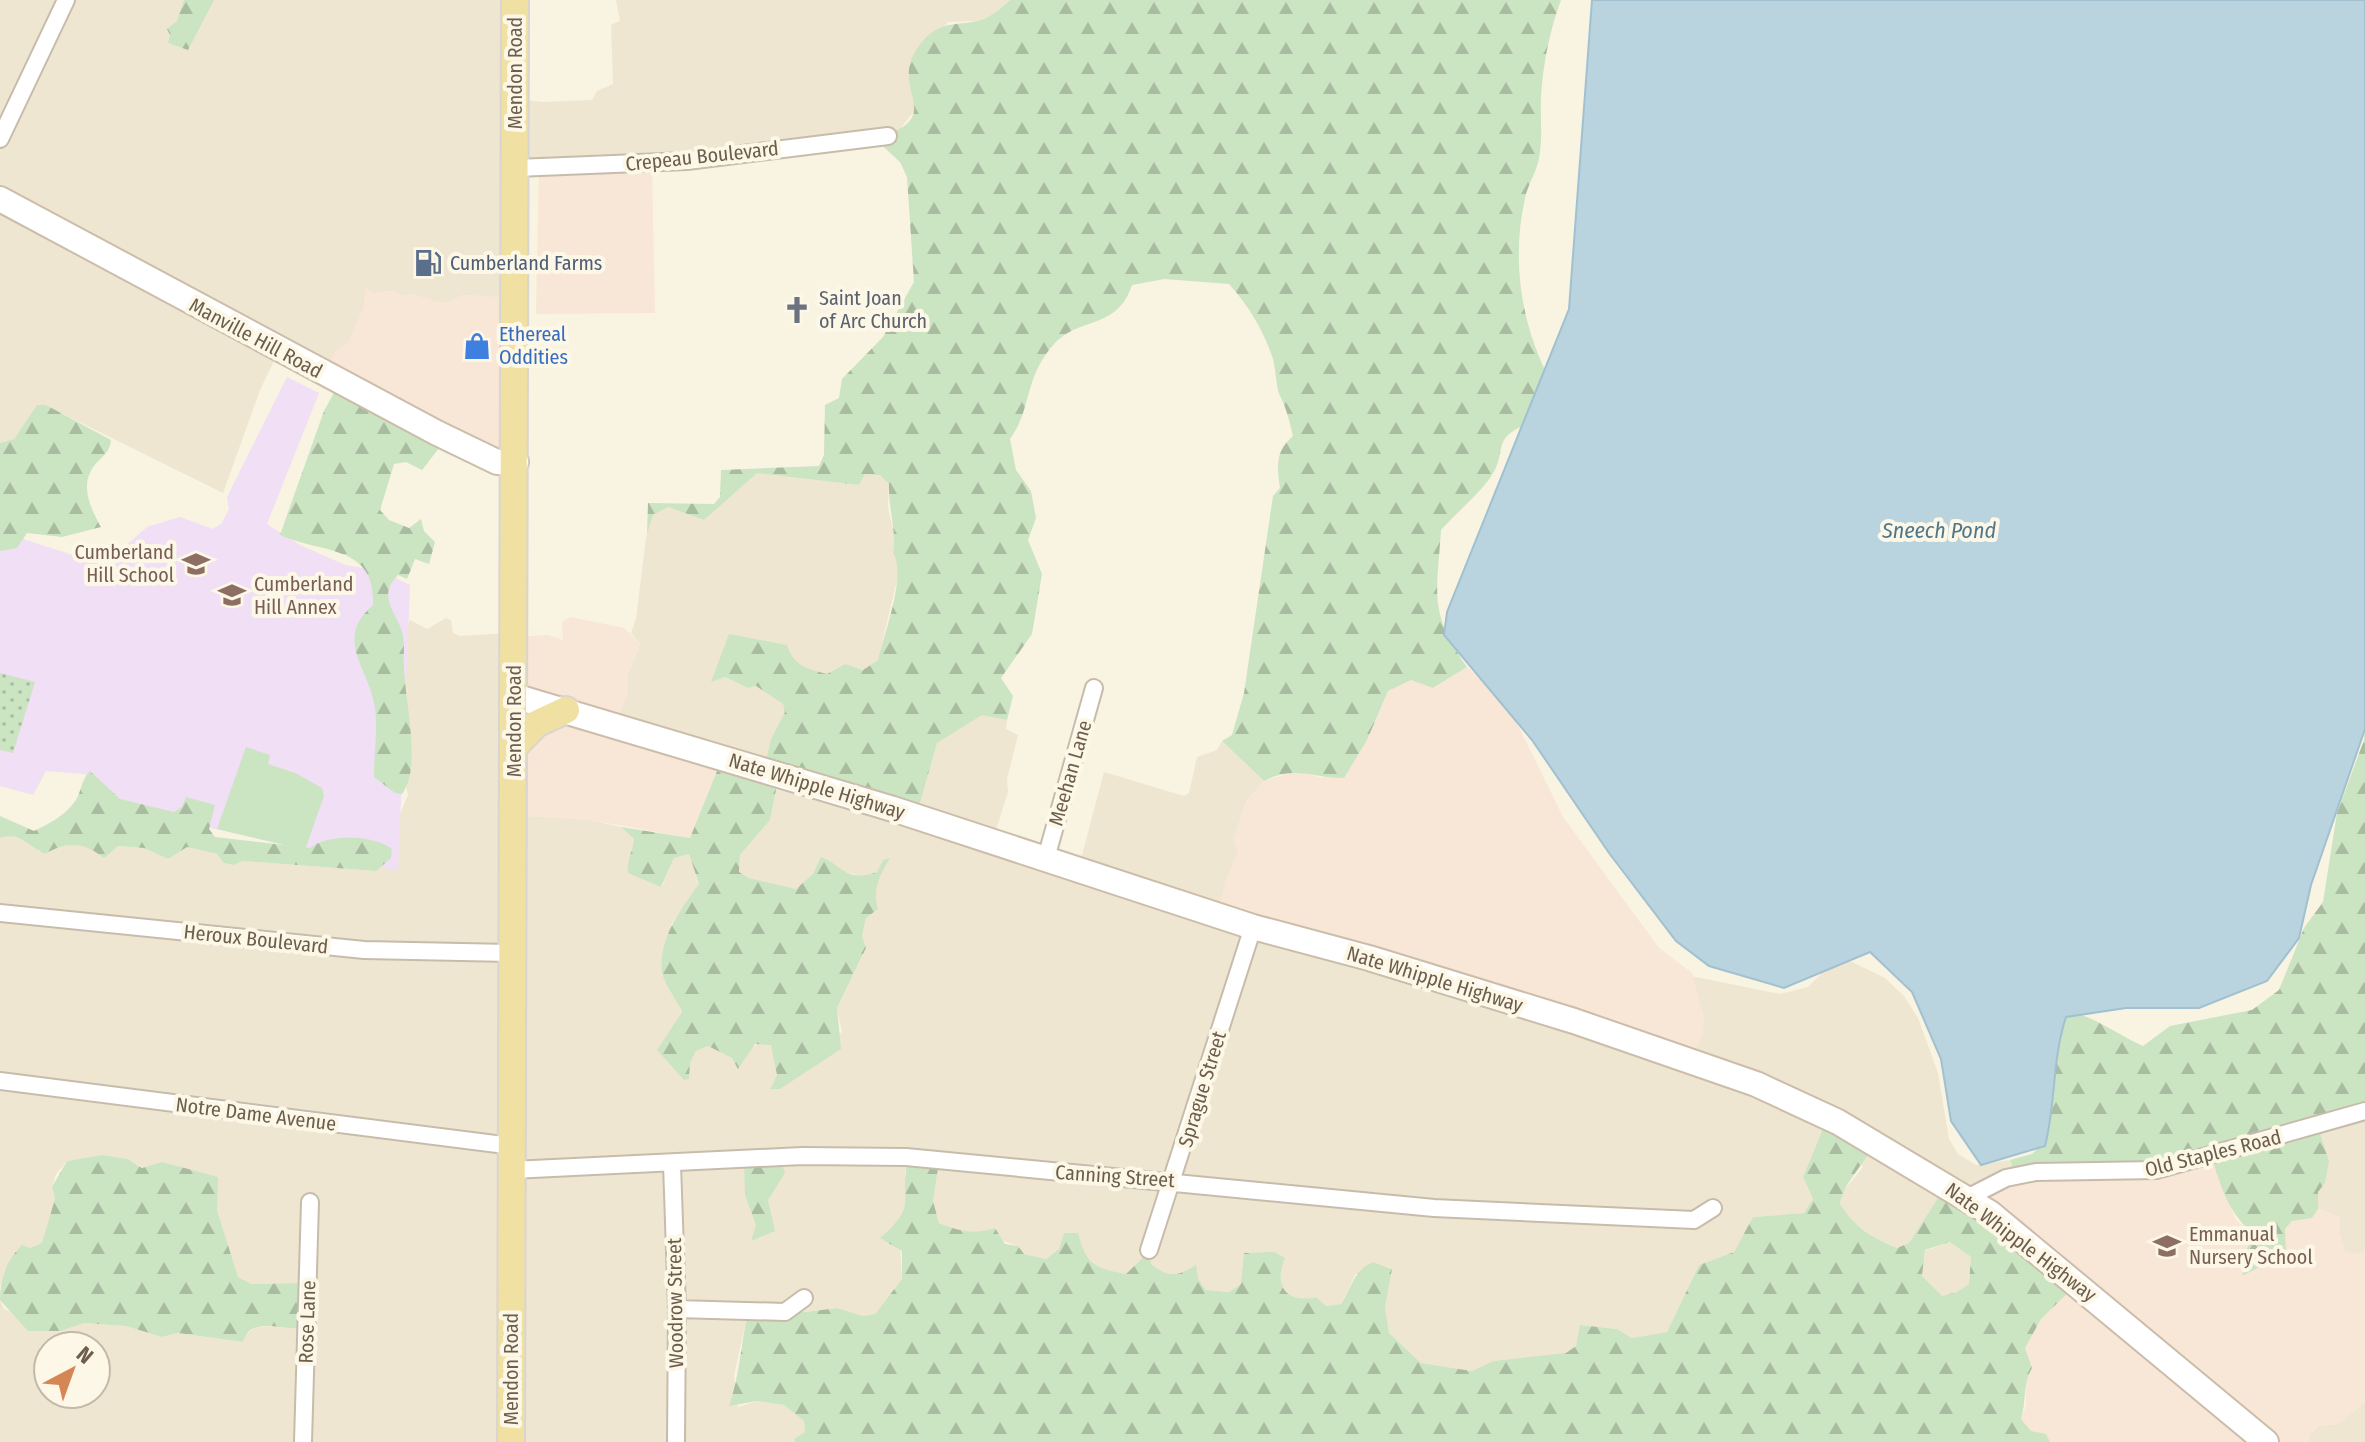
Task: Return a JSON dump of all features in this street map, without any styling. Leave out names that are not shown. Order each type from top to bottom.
[{"type":"main road","name":"Mendon Road","points":[[511,1442],[515,979],[512,953],[516,462],[515,0]]},
{"type":"main road","name":"Manville Hill Road","points":[[0,199],[437,433],[497,462],[516,462]]},
{"type":"main road","name":"Nate Whipple Highway","points":[[514,696],[1046,858],[1253,927],[1369,958],[1705,1063],[1838,1122],[1967,1198],[2093,1295],[2266,1442]]},
{"type":"main road","points":[[514,747],[536,724],[566,710]]},
{"type":"street","points":[[0,139],[66,0]]},
{"type":"street","name":"Crepeau Boulevard","points":[[516,168],[687,161],[888,136]]},
{"type":"street","name":"Meehan Lane","points":[[1046,858],[1094,688]]},
{"type":"street","name":"Heroux Boulevard","points":[[0,913],[364,950],[512,953]]},
{"type":"street","name":"Sprague Street","points":[[1149,1250],[1253,927]]},
{"type":"street","name":"Notre Dame Avenue","points":[[0,1081],[512,1158]]},
{"type":"street","name":"Old Staples Road","points":[[1967,1198],[2006,1178],[2036,1172],[2157,1170],[2365,1111]]},
{"type":"street","name":"Canning Street","points":[[512,1158],[672,1164],[802,1156],[906,1157],[1463,1209],[1694,1220],[1713,1208]]},
{"type":"street","name":"Woodrow Street","points":[[672,1164],[677,1309],[676,1442]]},
{"type":"street","name":"Rose Lane","points":[[303,1442],[310,1202]]},
{"type":"street","points":[[677,1309],[785,1312],[804,1298]]},
{"type":"shaded area","points":[[0,0],[512,0],[515,99],[543,102],[592,100],[597,91],[613,84],[611,25],[620,21],[616,0],[1010,0],[991,16],[977,21],[948,22],[909,73],[915,110],[896,134],[514,171],[512,298],[463,295],[444,304],[410,294],[401,296],[393,291],[375,293],[365,355],[324,378],[276,357],[260,390],[223,493],[45,405],[37,405],[14,439],[0,443]]},
{"type":"shaded area","points":[[652,170],[655,313],[536,314],[539,171]]},
{"type":"shaded area","points":[[365,288],[375,293],[393,291],[401,296],[410,294],[444,303],[463,295],[512,298],[511,467],[324,378],[335,351],[349,341],[364,306]]},
{"type":"shaded area","points":[[287,377],[319,393],[267,524],[300,545],[345,565],[381,571],[410,585],[398,871],[107,804],[85,774],[46,771],[33,795],[0,786],[0,547],[23,539],[104,565],[147,527],[180,517],[213,529],[221,524],[229,509],[227,497]]},
{"type":"shaded area","points":[[757,472],[859,485],[865,474],[880,474],[889,484],[888,508],[896,541],[893,553],[898,562],[898,576],[878,660],[863,670],[845,664],[827,674],[800,666],[791,659],[787,645],[729,635],[712,681],[725,677],[748,688],[756,686],[783,704],[785,712],[771,739],[763,773],[614,726],[627,695],[628,674],[640,644],[631,633],[636,619],[646,537],[652,515],[668,507],[704,520]]},
{"type":"shaded area","points":[[570,617],[624,628],[640,644],[628,674],[627,695],[614,726],[721,761],[690,838],[590,820],[511,815],[513,637],[548,635],[563,640],[562,622]]},
{"type":"shaded area","points":[[446,618],[451,620],[453,633],[460,636],[509,633],[511,815],[590,820],[621,827],[634,839],[633,853],[627,864],[662,887],[674,858],[689,854],[699,885],[672,923],[662,974],[682,1012],[689,1079],[690,1063],[696,1051],[708,1046],[732,1058],[762,1042],[771,1045],[775,1057],[777,1075],[770,1088],[842,1032],[837,1008],[866,949],[862,936],[866,918],[878,909],[874,897],[883,860],[878,872],[864,877],[838,870],[830,861],[796,889],[749,878],[739,872],[740,855],[770,820],[778,780],[936,743],[982,714],[1007,720],[1006,729],[1018,735],[1007,779],[1008,792],[992,842],[1078,870],[1104,772],[1184,796],[1189,793],[1197,757],[1217,750],[1222,741],[1264,781],[1246,802],[1234,839],[1238,854],[1225,882],[1780,994],[1808,987],[1836,959],[1850,961],[1885,978],[1904,996],[1918,1018],[1938,1073],[1949,1139],[1958,1154],[1976,1165],[2010,1160],[2012,1165],[2005,1174],[1972,1195],[1944,1190],[1909,1243],[1897,1248],[1879,1241],[1848,1218],[1840,1204],[1842,1193],[1863,1167],[1827,1122],[1803,1177],[1813,1199],[1804,1213],[1753,1217],[1734,1252],[1699,1265],[1667,1332],[1632,1338],[1617,1329],[1581,1325],[1576,1346],[1566,1354],[1493,1361],[1472,1371],[1421,1363],[1389,1333],[1385,1307],[1391,1268],[1373,1262],[1355,1275],[1341,1304],[1326,1306],[1316,1297],[1300,1301],[1291,1298],[1282,1286],[1280,1269],[1229,1292],[1207,1290],[1198,1280],[1165,1274],[1151,1264],[1126,1274],[1097,1268],[1082,1251],[1059,1249],[1046,1259],[1024,1254],[1018,1246],[982,1233],[956,1230],[939,1223],[933,1201],[939,1162],[905,1171],[908,1199],[899,1222],[902,1279],[875,1314],[863,1316],[837,1308],[806,1312],[761,1309],[747,1316],[734,1376],[738,1407],[757,1401],[784,1405],[804,1421],[805,1432],[795,1442],[0,1442],[0,1300],[4,1309],[58,1330],[32,1330],[32,1410],[112,1410],[112,1330],[64,1330],[84,1323],[126,1326],[162,1337],[178,1333],[242,1342],[245,1335],[257,1326],[298,1328],[298,1283],[251,1284],[238,1278],[217,1210],[128,1159],[102,1155],[67,1161],[56,1174],[52,1187],[55,1199],[48,1232],[42,1243],[30,1248],[5,1269],[0,1286],[0,838],[6,835],[31,842],[39,852],[73,844],[91,848],[104,857],[118,846],[144,848],[168,859],[186,847],[217,854],[224,863],[233,865],[243,861],[376,871],[408,795],[405,781],[411,768],[403,634],[410,620],[427,629]]},
{"type":"shaded area","points":[[1467,667],[1507,703],[1563,817],[1659,948],[1692,973],[1704,1017],[1703,1033],[1690,1064],[1219,908],[1225,882],[1238,854],[1234,839],[1246,802],[1264,781],[1297,771],[1322,778],[1367,740],[1388,691],[1411,680],[1434,688]]},
{"type":"shaded area","points":[[2365,1109],[2365,1250],[2360,1254],[2345,1252],[2339,1233],[2340,1217],[2318,1209],[2318,1192],[2325,1183],[2319,1129]]},
{"type":"shaded area","points":[[2212,1157],[2236,1220],[2254,1235],[2244,1254],[2246,1263],[2243,1274],[2286,1251],[2285,1229],[2292,1221],[2312,1218],[2318,1209],[2340,1217],[2339,1233],[2345,1251],[2360,1254],[2365,1250],[2365,1402],[2338,1424],[2319,1426],[2310,1434],[2310,1442],[2050,1442],[2046,1435],[2031,1431],[2021,1419],[2026,1406],[2025,1380],[2032,1368],[2025,1348],[2041,1319],[2074,1287],[1972,1195],[1995,1182]]},
{"type":"shaded area","points":[[1950,1242],[1971,1257],[1969,1284],[1957,1292],[1942,1296],[1922,1276],[1925,1251]]},
{"type":"shaded area","points":[[2365,1402],[2365,1442],[2310,1442],[2310,1434],[2319,1426],[2338,1424]]},
{"type":"green space","points":[[184,0],[214,0],[188,50],[168,43],[170,35],[167,29],[177,21]]},
{"type":"green space","points":[[1010,0],[1561,0],[1545,59],[1540,150],[1525,198],[1519,245],[1526,316],[1551,382],[1533,422],[1504,440],[1490,478],[1441,530],[1438,602],[1446,631],[1467,667],[1433,688],[1411,680],[1388,691],[1367,740],[1344,778],[1294,773],[1264,781],[1222,741],[1232,735],[1244,693],[1273,496],[1280,488],[1280,454],[1293,436],[1265,338],[1229,284],[1164,279],[1132,285],[1125,299],[1108,316],[1076,329],[1055,343],[1038,368],[1010,439],[1016,470],[1031,491],[1036,518],[1028,540],[1042,574],[1032,634],[1001,678],[1013,696],[1007,720],[982,715],[937,743],[915,820],[778,780],[770,820],[740,855],[739,872],[749,878],[796,889],[813,874],[821,857],[858,876],[877,872],[883,860],[890,858],[880,876],[876,902],[878,909],[866,918],[862,936],[866,948],[837,1008],[841,1049],[780,1089],[770,1089],[777,1075],[771,1045],[755,1044],[738,1069],[732,1058],[708,1046],[696,1051],[690,1063],[689,1079],[684,1080],[657,1050],[682,1012],[663,977],[662,960],[672,925],[699,884],[689,854],[674,858],[661,887],[628,873],[634,839],[621,827],[690,838],[721,761],[763,773],[771,739],[785,712],[783,704],[756,686],[748,688],[725,677],[711,682],[729,634],[787,645],[797,662],[827,674],[845,664],[863,670],[878,660],[896,590],[897,563],[893,553],[889,484],[880,475],[865,474],[859,485],[757,473],[704,520],[668,507],[653,515],[647,534],[648,503],[714,504],[720,497],[721,470],[819,466],[824,455],[825,405],[839,398],[842,379],[883,337],[914,282],[907,177],[900,162],[874,138],[909,122],[914,113],[909,66],[924,40],[942,27],[990,16]]},
{"type":"green space","points":[[337,387],[443,443],[422,470],[406,462],[394,464],[380,510],[389,520],[409,528],[421,519],[424,531],[435,542],[429,564],[415,559],[407,579],[398,575],[389,591],[390,606],[403,636],[411,734],[411,768],[402,794],[395,793],[374,777],[375,708],[354,642],[361,618],[373,605],[372,585],[366,571],[343,554],[280,535],[324,411]]},
{"type":"green space","points":[[37,405],[46,405],[111,440],[87,481],[90,505],[101,527],[62,537],[27,533],[17,548],[0,551],[0,443],[14,439]]},
{"type":"green space","points":[[0,673],[35,682],[13,753],[0,750]]},
{"type":"green space","points":[[2365,703],[2365,1109],[2319,1130],[2329,1161],[2325,1183],[2318,1192],[2318,1209],[2312,1218],[2292,1221],[2285,1229],[2286,1251],[2242,1276],[2246,1263],[2244,1254],[2254,1235],[2227,1200],[2212,1157],[2152,1171],[2005,1175],[2012,1165],[2010,1160],[2032,1154],[2044,1143],[2044,1057],[2067,1012],[2094,1020],[2143,1046],[2170,1026],[2252,1010],[2279,990],[2304,928],[2323,902],[2337,813],[2364,740]]},
{"type":"green space","points":[[246,747],[270,755],[268,764],[295,773],[322,788],[324,796],[305,850],[217,829]]},
{"type":"green space","points":[[90,771],[120,799],[174,812],[182,807],[186,797],[215,805],[209,829],[215,837],[310,848],[340,838],[363,839],[392,849],[391,858],[376,871],[243,861],[233,865],[224,863],[217,854],[187,847],[168,859],[144,848],[118,846],[104,858],[82,846],[68,845],[45,854],[19,838],[0,838],[0,816],[34,831],[62,815],[76,800]]},
{"type":"green space","points":[[1826,1122],[1871,1149],[1849,1183],[1840,1204],[1851,1219],[1872,1236],[1897,1248],[1909,1243],[1944,1189],[2075,1286],[2041,1319],[2025,1348],[2032,1368],[2021,1419],[2031,1431],[2046,1434],[2050,1442],[795,1442],[794,1439],[805,1432],[804,1421],[784,1405],[757,1401],[729,1406],[747,1316],[761,1309],[806,1312],[837,1308],[863,1316],[875,1314],[902,1279],[902,1251],[880,1238],[893,1226],[904,1208],[909,1158],[939,1162],[933,1201],[939,1223],[967,1231],[995,1228],[1005,1244],[1018,1246],[1024,1254],[1046,1259],[1059,1249],[1064,1233],[1078,1233],[1085,1252],[1099,1267],[1126,1274],[1149,1252],[1151,1264],[1163,1272],[1178,1274],[1196,1265],[1198,1279],[1206,1290],[1229,1292],[1241,1284],[1244,1253],[1274,1252],[1285,1258],[1281,1277],[1285,1291],[1297,1298],[1316,1297],[1326,1306],[1341,1304],[1357,1275],[1373,1262],[1392,1269],[1385,1307],[1389,1333],[1421,1363],[1472,1371],[1493,1361],[1566,1353],[1576,1346],[1580,1325],[1617,1329],[1632,1338],[1667,1332],[1699,1265],[1734,1252],[1753,1217],[1804,1213],[1813,1199],[1803,1177]],"holes":[[[1950,1242],[1971,1257],[1969,1284],[1957,1292],[1942,1296],[1922,1276],[1925,1250]]]},
{"type":"green space","points":[[102,1155],[128,1159],[142,1168],[162,1162],[218,1177],[217,1210],[238,1277],[251,1284],[298,1283],[298,1328],[258,1327],[247,1334],[243,1342],[178,1333],[162,1337],[126,1326],[84,1323],[64,1330],[28,1331],[0,1300],[1,1284],[12,1257],[22,1245],[30,1248],[42,1243],[55,1199],[52,1187],[67,1161]]},
{"type":"green space","points":[[780,1158],[785,1173],[768,1200],[775,1231],[751,1241],[756,1225],[745,1195],[744,1161]]},
{"type":"water","name":"Sneech Pond","points":[[1592,0],[2365,0],[2365,729],[2311,885],[2299,938],[2267,981],[2199,1008],[2126,1008],[2066,1017],[2058,1049],[2045,1146],[1981,1165],[1951,1121],[1941,1059],[1912,992],[1870,952],[1784,988],[1709,966],[1676,941],[1609,853],[1532,740],[1444,635],[1447,612],[1569,309]]},
{"type":"place","name":"Cumberland Farms","points":[[428,263]]},
{"type":"place","name":"Saint Joan of Arc Church","points":[[797,310]]},
{"type":"place","name":"Ethereal Oddities","points":[[477,346]]},
{"type":"place","name":"Cumberland Hill School","points":[[196,564]]},
{"type":"place","name":"Cumberland Hill Annex","points":[[232,595]]},
{"type":"place","name":"Emmanual Nursery School","points":[[2167,1246]]}]
